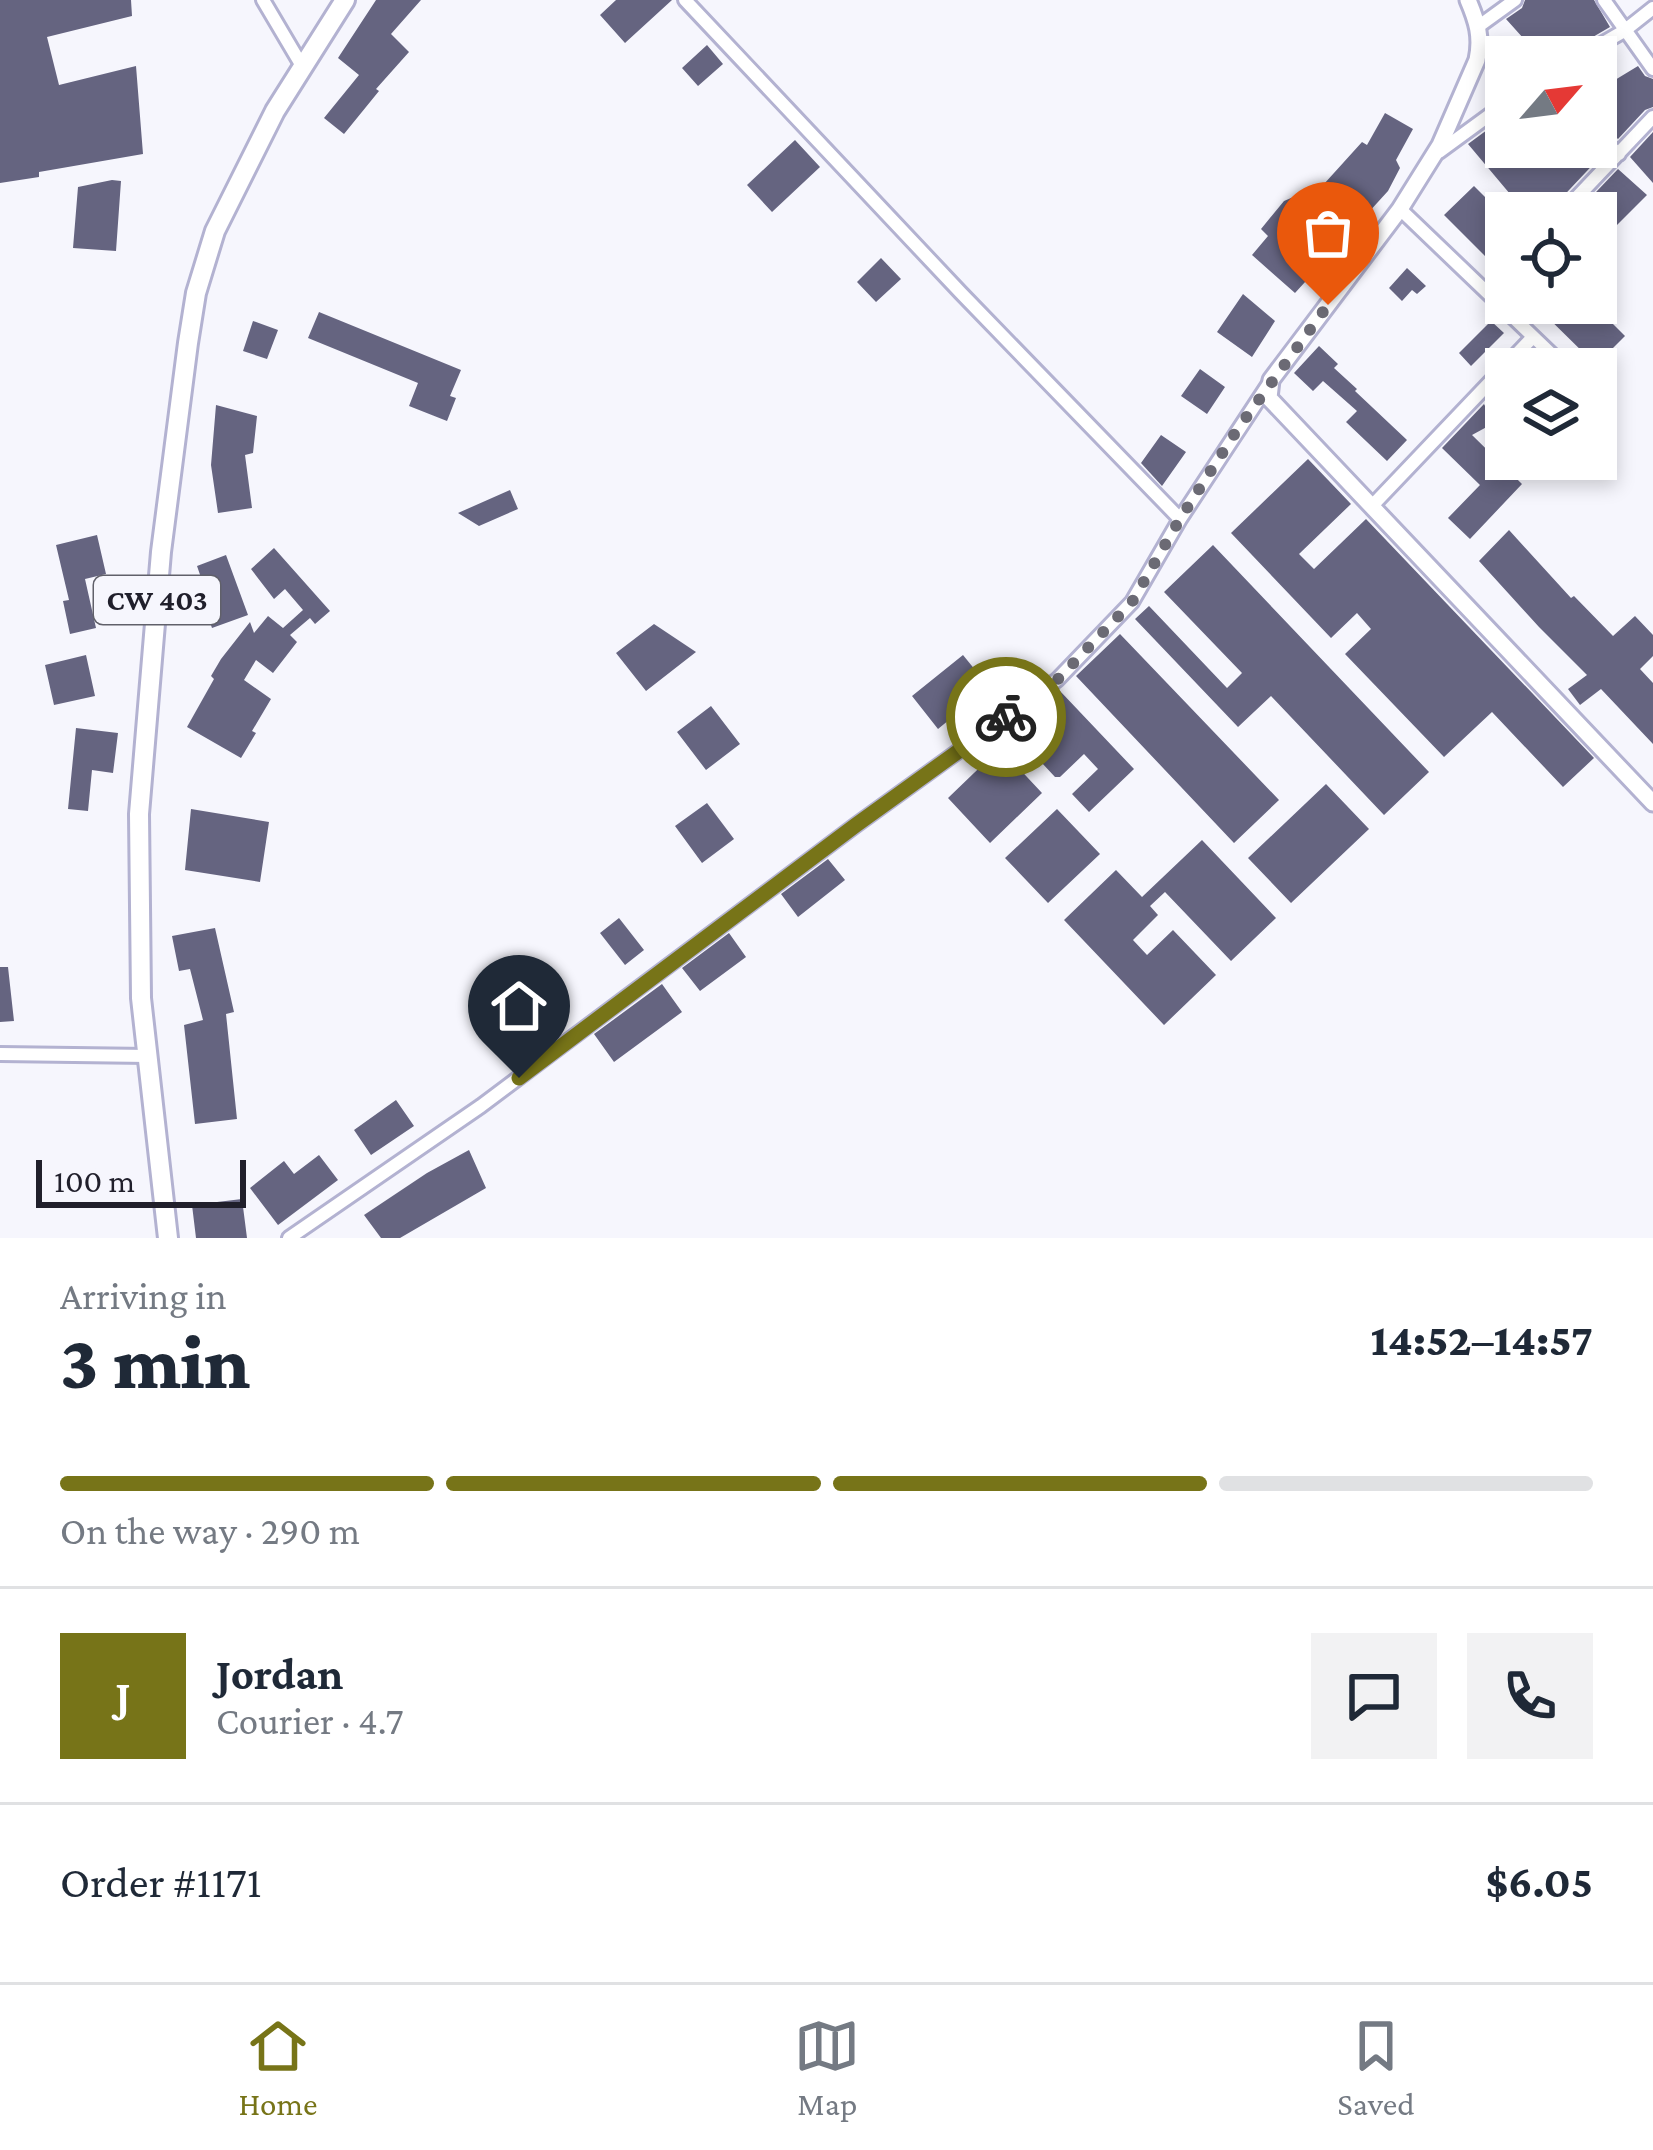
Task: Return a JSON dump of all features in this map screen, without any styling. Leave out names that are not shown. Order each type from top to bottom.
[{"type":"main road","name":"CW 403","points":[[168,1238],[141,998],[139,814],[161,553],[188,343],[214,231],[275,111],[345,0]]},
{"type":"street","points":[[263,0],[302,66]]},
{"type":"street","points":[[685,0],[1180,519]]},
{"type":"street","points":[[289,1238],[482,1106],[1057,680],[1132,602],[1270,380],[1400,209],[1435,154],[1477,60],[1479,26],[1468,0]]},
{"type":"street","points":[[1479,26],[1514,0]]},
{"type":"street","points":[[1604,0],[1653,69]]},
{"type":"street","points":[[1615,36],[1653,8]]},
{"type":"street","points":[[1582,192],[1653,117]]},
{"type":"street","points":[[1435,154],[1485,119]]},
{"type":"street","points":[[1400,209],[1485,288]]},
{"type":"street","points":[[1519,324],[1543,348]]},
{"type":"street","points":[[1372,506],[1532,338]]},
{"type":"street","points":[[1270,380],[1269,398],[1653,803]]},
{"type":"street","points":[[0,1054],[148,1056]]},
{"type":"building","points":[[0,0],[131,0],[132,16],[47,37],[59,85],[136,66],[143,154],[0,183]]},
{"type":"building","points":[[376,0],[421,0],[391,34],[409,52],[344,134],[324,118],[359,75],[338,58]]},
{"type":"building","points":[[616,0],[672,0],[625,43],[600,15]]},
{"type":"building","points":[[1525,0],[1594,0],[1610,27],[1595,36],[1521,36],[1506,19]]},
{"type":"building","points":[[707,45],[723,64],[698,86],[682,68]]},
{"type":"building","points":[[1638,66],[1653,79],[1653,107],[1618,139],[1617,138],[1617,79]]},
{"type":"building","points":[[1385,113],[1413,129],[1396,160],[1400,168],[1388,191],[1295,293],[1252,255],[1268,236],[1261,229],[1284,201],[1324,184],[1362,142],[1367,145]]},
{"type":"building","points":[[1485,131],[1485,164],[1468,144]]},
{"type":"building","points":[[1653,132],[1653,183],[1630,157]]},
{"type":"building","points":[[795,140],[820,167],[772,212],[747,185]]},
{"type":"building","points":[[1488,168],[1590,168],[1567,192],[1508,192]]},
{"type":"building","points":[[1618,169],[1647,195],[1617,225],[1617,192],[1596,192]]},
{"type":"building","points":[[121,181],[116,251],[73,248],[78,187]]},
{"type":"building","points":[[1474,186],[1485,197],[1485,256],[1444,215]]},
{"type":"building","points":[[881,258],[901,279],[876,302],[857,282]]},
{"type":"building","points":[[1407,268],[1426,286],[1417,294],[1412,290],[1402,301],[1389,288]]},
{"type":"building","points":[[1243,294],[1275,321],[1252,357],[1217,332]]},
{"type":"building","points":[[319,312],[461,370],[450,396],[456,398],[447,421],[409,406],[418,383],[308,338]]},
{"type":"building","points":[[253,321],[278,330],[267,359],[243,351]]},
{"type":"building","points":[[1488,324],[1504,333],[1471,366],[1459,353]]},
{"type":"building","points":[[1554,324],[1613,324],[1625,336],[1613,348],[1579,348]]},
{"type":"building","points":[[1319,346],[1355,391],[1407,440],[1387,461],[1346,422],[1357,411],[1323,381],[1313,391],[1294,373]]},
{"type":"building","points":[[1200,369],[1225,387],[1207,414],[1181,396]]},
{"type":"building","points":[[1484,404],[1485,428],[1472,435],[1485,448],[1485,480],[1522,484],[1470,539],[1448,518],[1480,485],[1442,448]]},
{"type":"building","points":[[216,405],[257,416],[253,453],[245,455],[252,508],[218,513],[211,465]]},
{"type":"building","points":[[1161,435],[1186,452],[1162,486],[1141,463]]},
{"type":"building","points":[[1308,459],[1351,504],[1299,554],[1314,569],[1366,519],[1594,758],[1563,787],[1492,712],[1444,757],[1345,654],[1371,629],[1357,613],[1331,638],[1231,533]]},
{"type":"building","points":[[510,490],[518,509],[479,526],[458,513]]},
{"type":"building","points":[[1509,530],[1613,636],[1635,616],[1653,635],[1653,656],[1640,669],[1653,683],[1653,744],[1601,689],[1580,705],[1568,689],[1587,675],[1479,561]]},
{"type":"building","points":[[97,535],[106,574],[85,579],[96,628],[70,634],[63,601],[69,600],[56,545]]},
{"type":"building","points":[[1213,545],[1429,772],[1384,815],[1271,696],[1238,727],[1135,619],[1149,606],[1227,688],[1242,673],[1164,592]]},
{"type":"building","points":[[274,548],[330,611],[315,624],[310,618],[290,635],[297,642],[273,673],[256,660],[244,680],[271,699],[241,758],[187,727],[221,659],[250,622],[254,633],[268,616],[283,628],[303,610],[285,589],[274,599],[251,569]]},
{"type":"building","points":[[226,555],[248,615],[212,628],[197,566]]},
{"type":"building","points":[[654,624],[696,652],[646,691],[616,653]]},
{"type":"building","points":[[1120,634],[1279,800],[1234,843],[1076,676]]},
{"type":"building","points":[[86,655],[95,696],[54,705],[45,665]]},
{"type":"building","points":[[963,655],[989,687],[938,729],[912,696]]},
{"type":"building","points":[[1060,691],[1134,769],[1089,812],[1072,794],[1098,769],[1084,754],[1055,777],[1015,734]]},
{"type":"building","points":[[711,706],[740,744],[706,770],[677,732]]},
{"type":"building","points":[[76,728],[118,733],[113,773],[92,770],[88,811],[68,809]]},
{"type":"building","points":[[1000,748],[1042,793],[990,843],[948,798]]},
{"type":"building","points":[[1326,784],[1369,829],[1291,903],[1248,858]]},
{"type":"building","points":[[707,803],[734,839],[702,863],[675,826]]},
{"type":"building","points":[[191,809],[269,822],[260,882],[185,870]]},
{"type":"building","points":[[1057,809],[1100,854],[1048,903],[1005,858]]},
{"type":"building","points":[[1202,840],[1276,918],[1231,961],[1165,892],[1150,906],[1158,915],[1133,940],[1147,955],[1173,930],[1216,975],[1164,1025],[1064,920],[1116,870],[1142,897]]},
{"type":"building","points":[[828,859],[845,880],[798,917],[781,894]]},
{"type":"building","points":[[619,918],[644,950],[625,965],[600,933]]},
{"type":"building","points":[[215,928],[234,1012],[226,1014],[237,1119],[195,1124],[184,1025],[203,1020],[190,969],[179,971],[172,936]]},
{"type":"building","points":[[729,933],[746,957],[700,991],[682,968]]},
{"type":"building","points":[[0,967],[8,967],[14,1021],[0,1022]]},
{"type":"building","points":[[542,974],[564,1008],[543,1021],[521,987]]},
{"type":"building","points":[[662,984],[682,1012],[614,1062],[594,1034]]},
{"type":"building","points":[[396,1100],[414,1126],[371,1155],[354,1130]]},
{"type":"building","points":[[469,1150],[486,1188],[400,1238],[381,1238],[364,1215]]},
{"type":"building","points":[[319,1155],[338,1180],[278,1225],[250,1188],[284,1161],[294,1174]]},
{"type":"building","points":[[242,1199],[247,1238],[196,1238],[192,1205]]},
{"type":"way so far","points":[[1006,717],[1057,680],[1132,602],[1237,430],[1328,305]]},
{"type":"route","points":[[519,1078],[1006,717]]}]
